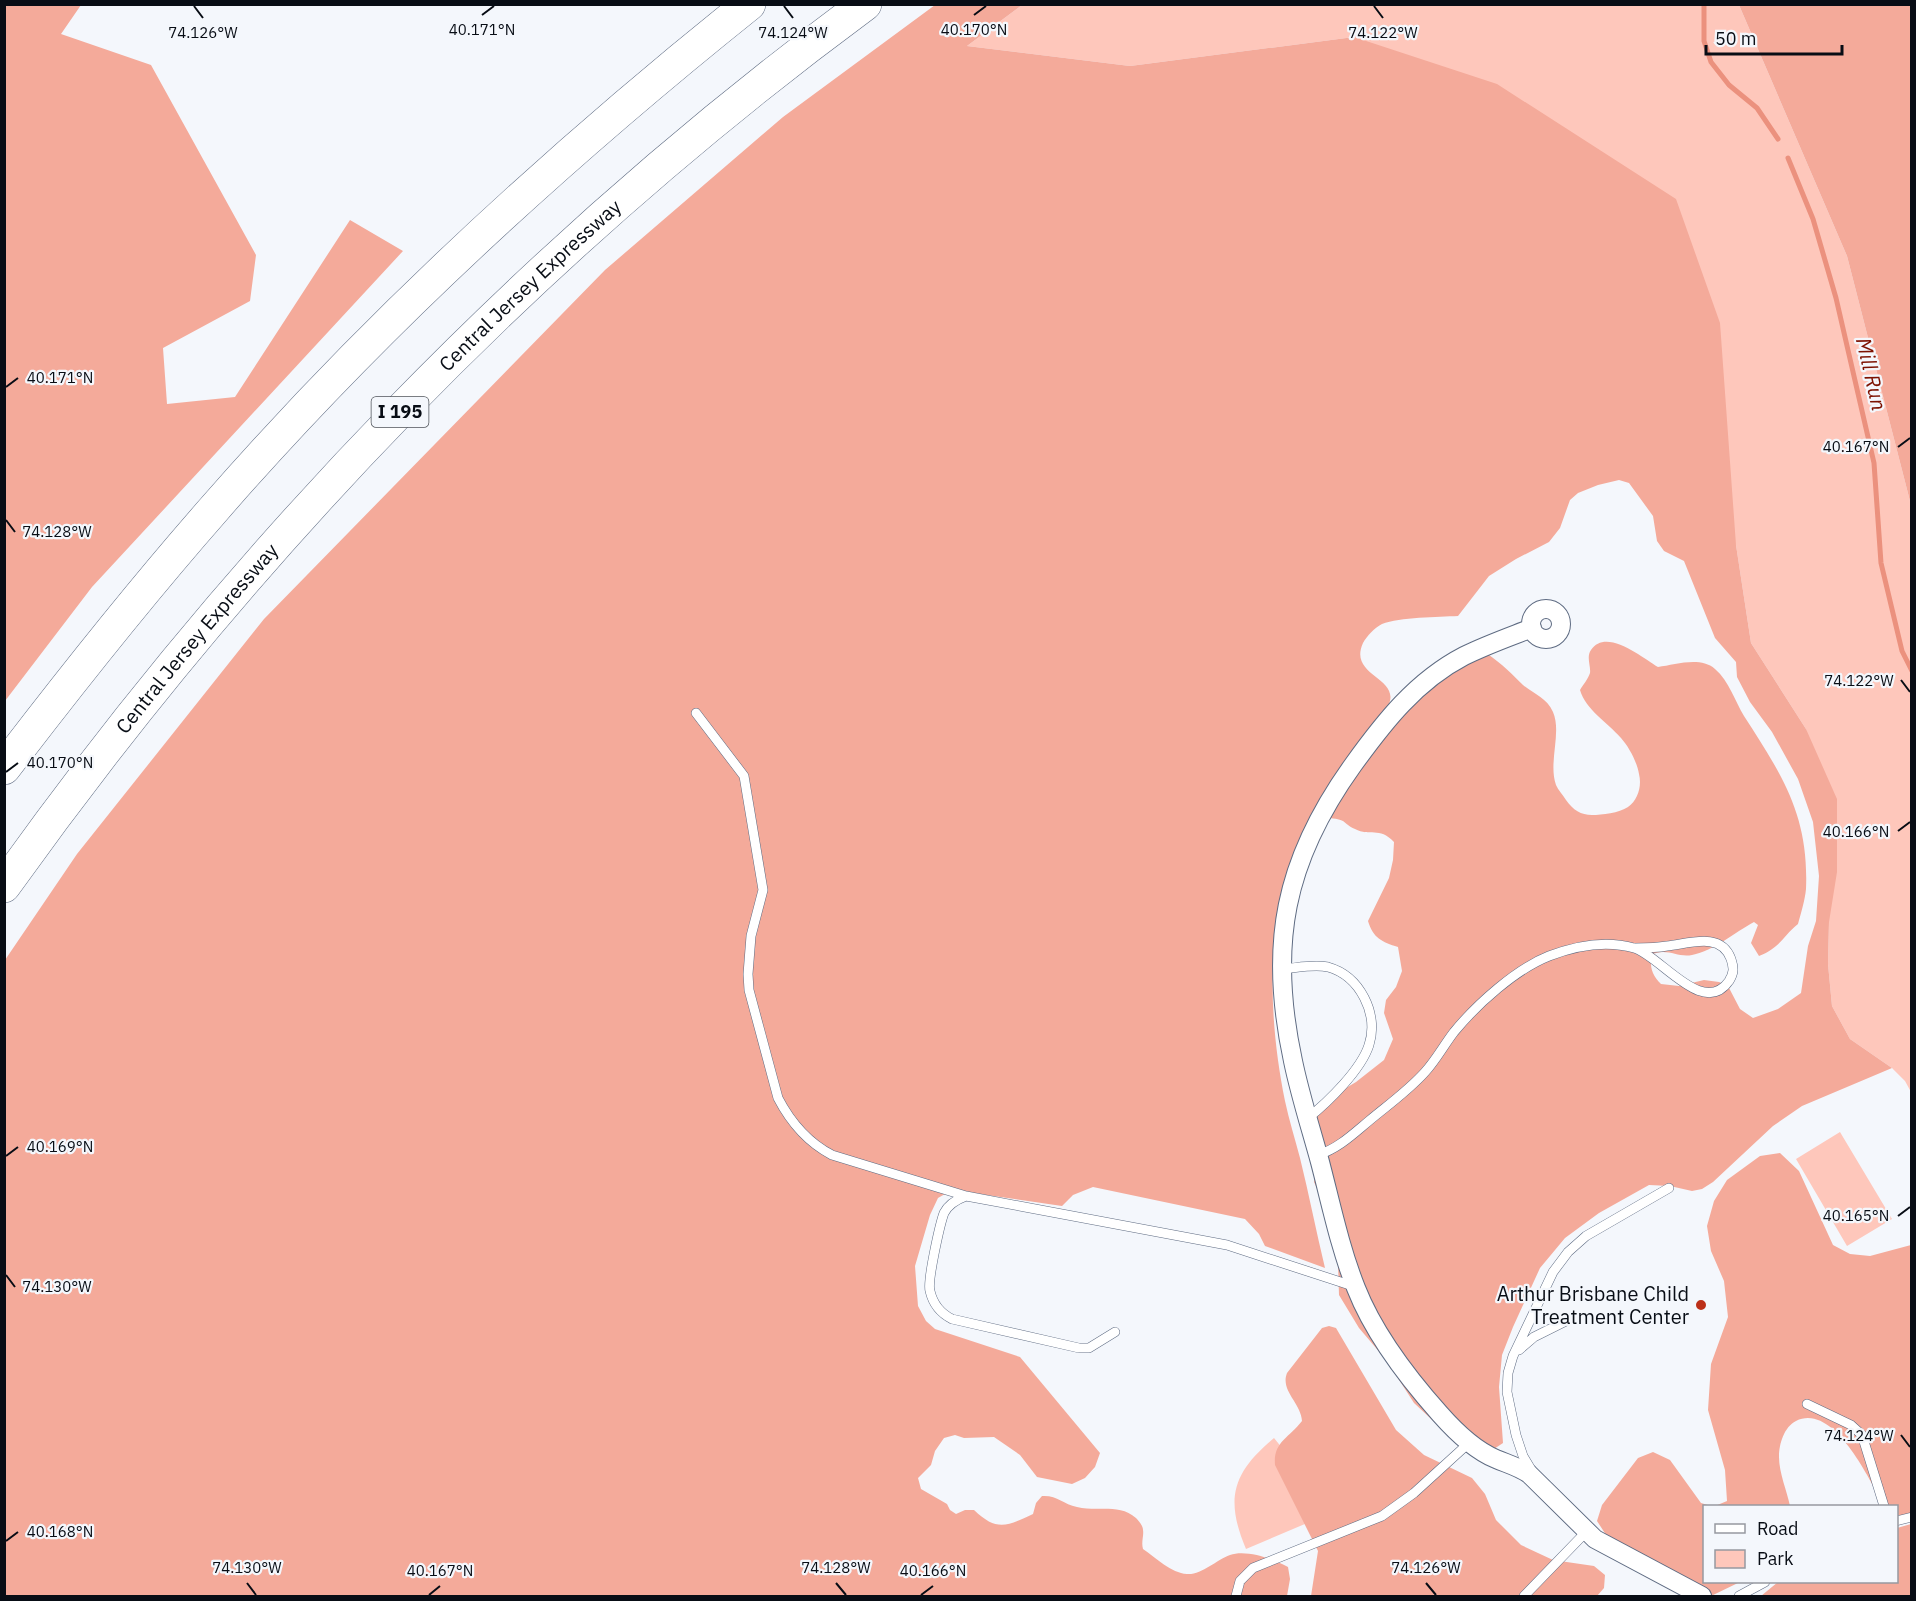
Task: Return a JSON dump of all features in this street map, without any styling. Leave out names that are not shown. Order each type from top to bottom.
[{"type":"highway","points":[[4,768],[144,591],[208,515],[381,331],[483,232],[575,149],[749,4]]},
{"type":"highway","name":"Central Jersey Expressway","points":[[4,886],[105,750],[208,623],[285,535],[402,410],[541,274],[642,183],[722,116],[865,4]]},
{"type":"street","points":[[1532,628],[1479,649],[1445,667],[1411,694],[1384,722],[1322,815],[1300,858],[1288,897],[1282,969],[1287,1031],[1308,1119],[1356,1287],[1377,1328],[1405,1371],[1441,1415],[1470,1442],[1496,1459],[1522,1469],[1544,1488],[1586,1532],[1606,1546],[1702,1596]]},
{"type":"lane","points":[[696,713],[744,776],[763,890],[751,936],[747,974],[749,990],[778,1098],[786,1113],[805,1137],[818,1148],[832,1155],[966,1196],[1227,1245],[1356,1287]]},
{"type":"lane","points":[[1318,1155],[1338,1147],[1420,1078],[1467,1017],[1502,986],[1529,965],[1554,954],[1579,946],[1619,945],[1635,948],[1669,946],[1702,940],[1719,945],[1730,956],[1734,968],[1733,974],[1714,993],[1702,993],[1635,948]]},
{"type":"lane","points":[[1282,969],[1317,966],[1340,972],[1360,990],[1370,1014],[1371,1038],[1366,1052],[1332,1098],[1308,1119]]},
{"type":"lane","points":[[1544,1488],[1526,1462],[1518,1444],[1507,1392],[1508,1373],[1513,1356],[1553,1272],[1568,1252],[1587,1236],[1669,1188]]},
{"type":"lane","points":[[966,1196],[959,1198],[945,1212],[928,1284],[933,1301],[943,1314],[952,1319],[1079,1348],[1089,1348],[1115,1332]]},
{"type":"lane","points":[[1513,1356],[1528,1341],[1568,1320]]},
{"type":"lane","points":[[1807,1404],[1851,1425],[1862,1435],[1884,1505]]},
{"type":"lane","points":[[1236,1596],[1240,1581],[1253,1568],[1382,1516],[1414,1493],[1470,1442]]},
{"type":"lane","points":[[1496,1459],[1513,1458],[1518,1444]]},
{"type":"lane","points":[[1524,1596],[1586,1532]]},
{"type":"lane","points":[[1739,1596],[1762,1583]]},
{"type":"green space","points":[[1022,5],[1739,5],[1847,256],[1911,505],[1911,1092],[1905,1081],[1892,1068],[1850,1039],[1832,1006],[1828,964],[1829,922],[1806,729],[1751,643],[1736,545],[1354,37],[1130,66],[967,46]]},
{"type":"green space","points":[[1840,1132],[1892,1219],[1847,1246],[1796,1159]]},
{"type":"green space","points":[[1274,1438],[1325,1501],[1319,1518],[1246,1549],[1236,1515],[1236,1488],[1249,1463]]},
{"type":"shaded area","points":[[5,4],[81,5],[61,34],[151,65],[256,255],[250,301],[163,348],[167,404],[235,397],[350,220],[403,251],[92,587],[5,701]]},
{"type":"shaded area","points":[[935,5],[1022,5],[967,46],[1130,66],[1354,37],[1497,84],[1676,199],[1720,323],[1736,545],[1751,643],[1806,729],[1837,799],[1837,872],[1829,922],[1828,964],[1832,1006],[1850,1039],[1892,1068],[1802,1106],[1773,1126],[1713,1182],[1702,1189],[1692,1191],[1670,1186],[1649,1185],[1599,1213],[1565,1238],[1540,1268],[1502,1355],[1499,1387],[1503,1443],[1491,1451],[1458,1444],[1414,1403],[1387,1361],[1359,1328],[1339,1295],[1337,1231],[1314,1182],[1318,1164],[1309,1150],[1306,1124],[1331,1097],[1356,1082],[1384,1060],[1393,1039],[1384,1013],[1386,1000],[1396,987],[1402,971],[1398,947],[1379,939],[1368,921],[1389,878],[1394,842],[1384,834],[1360,831],[1342,821],[1330,818],[1342,778],[1394,718],[1404,702],[1423,692],[1443,674],[1469,659],[1489,655],[1544,700],[1553,712],[1555,720],[1553,767],[1556,785],[1574,809],[1592,815],[1615,812],[1628,807],[1637,797],[1640,783],[1636,765],[1627,746],[1592,710],[1580,690],[1590,673],[1591,650],[1598,644],[1615,643],[1658,667],[1695,662],[1715,669],[1728,685],[1781,777],[1798,817],[1806,863],[1805,898],[1798,924],[1766,953],[1759,956],[1751,943],[1758,925],[1754,922],[1700,953],[1687,956],[1662,952],[1651,955],[1652,971],[1661,984],[1679,986],[1704,980],[1728,986],[1740,1009],[1753,1018],[1778,1009],[1801,993],[1808,946],[1816,921],[1819,876],[1813,822],[1798,779],[1772,732],[1750,702],[1737,677],[1736,662],[1715,638],[1684,561],[1664,551],[1657,541],[1653,516],[1629,483],[1619,480],[1598,485],[1578,493],[1570,500],[1560,528],[1549,542],[1489,576],[1458,616],[1399,620],[1382,624],[1363,643],[1360,655],[1363,664],[1384,684],[1389,691],[1390,699],[1386,710],[1343,764],[1306,828],[1285,884],[1274,945],[1273,1008],[1280,1071],[1325,1268],[1265,1246],[1259,1234],[1245,1219],[1093,1187],[1073,1195],[1062,1206],[952,1190],[938,1198],[930,1215],[915,1266],[918,1306],[926,1321],[935,1329],[1020,1357],[1100,1453],[1095,1467],[1085,1478],[1072,1484],[1037,1477],[1020,1455],[994,1437],[964,1438],[955,1435],[944,1438],[935,1451],[931,1465],[918,1478],[921,1489],[947,1504],[956,1514],[965,1510],[974,1510],[989,1522],[1002,1525],[1016,1522],[1033,1514],[1036,1503],[1042,1496],[1052,1497],[1077,1507],[1123,1511],[1136,1518],[1142,1525],[1143,1549],[1169,1568],[1181,1573],[1193,1574],[1237,1553],[1260,1556],[1288,1567],[1290,1579],[1287,1596],[5,1596],[5,960],[77,854],[264,619],[605,270],[783,117]]},
{"type":"shaded area","points":[[1739,5],[1911,5],[1911,505],[1847,256]]},
{"type":"shaded area","points":[[1780,1153],[1799,1171],[1833,1245],[1850,1254],[1870,1256],[1911,1245],[1911,1520],[1898,1519],[1898,1505],[1883,1505],[1849,1447],[1824,1423],[1810,1418],[1796,1421],[1788,1427],[1780,1447],[1780,1469],[1790,1505],[1717,1505],[1727,1501],[1725,1470],[1708,1410],[1711,1364],[1728,1317],[1724,1281],[1711,1251],[1707,1226],[1714,1201],[1727,1180],[1760,1156]]},
{"type":"shaded area","points":[[1329,1326],[1336,1328],[1396,1430],[1424,1455],[1472,1478],[1485,1494],[1496,1520],[1521,1545],[1553,1560],[1594,1566],[1605,1575],[1604,1588],[1597,1596],[1311,1596],[1318,1551],[1275,1465],[1275,1457],[1279,1445],[1302,1421],[1286,1386],[1287,1373],[1322,1328]]},
{"type":"shaded area","points":[[1653,1452],[1670,1460],[1701,1503],[1708,1505],[1703,1505],[1703,1583],[1738,1583],[1711,1596],[1683,1596],[1612,1544],[1597,1521],[1602,1505],[1638,1458]]},
{"type":"shaded area","points":[[1911,1524],[1911,1596],[1761,1596],[1777,1583],[1898,1583],[1898,1528]]},
{"type":"waterway","name":"Mill Run","points":[[1704,4],[1704,41],[1711,62],[1729,85],[1757,108],[1778,139]]},
{"type":"waterway","name":"Mill Run","points":[[1788,158],[1813,219],[1836,298],[1874,463],[1881,563],[1902,651],[1912,671]]},
{"type":"place","name":"Arthur Brisbane Child Treatment Center","points":[[1701,1305]]}]
